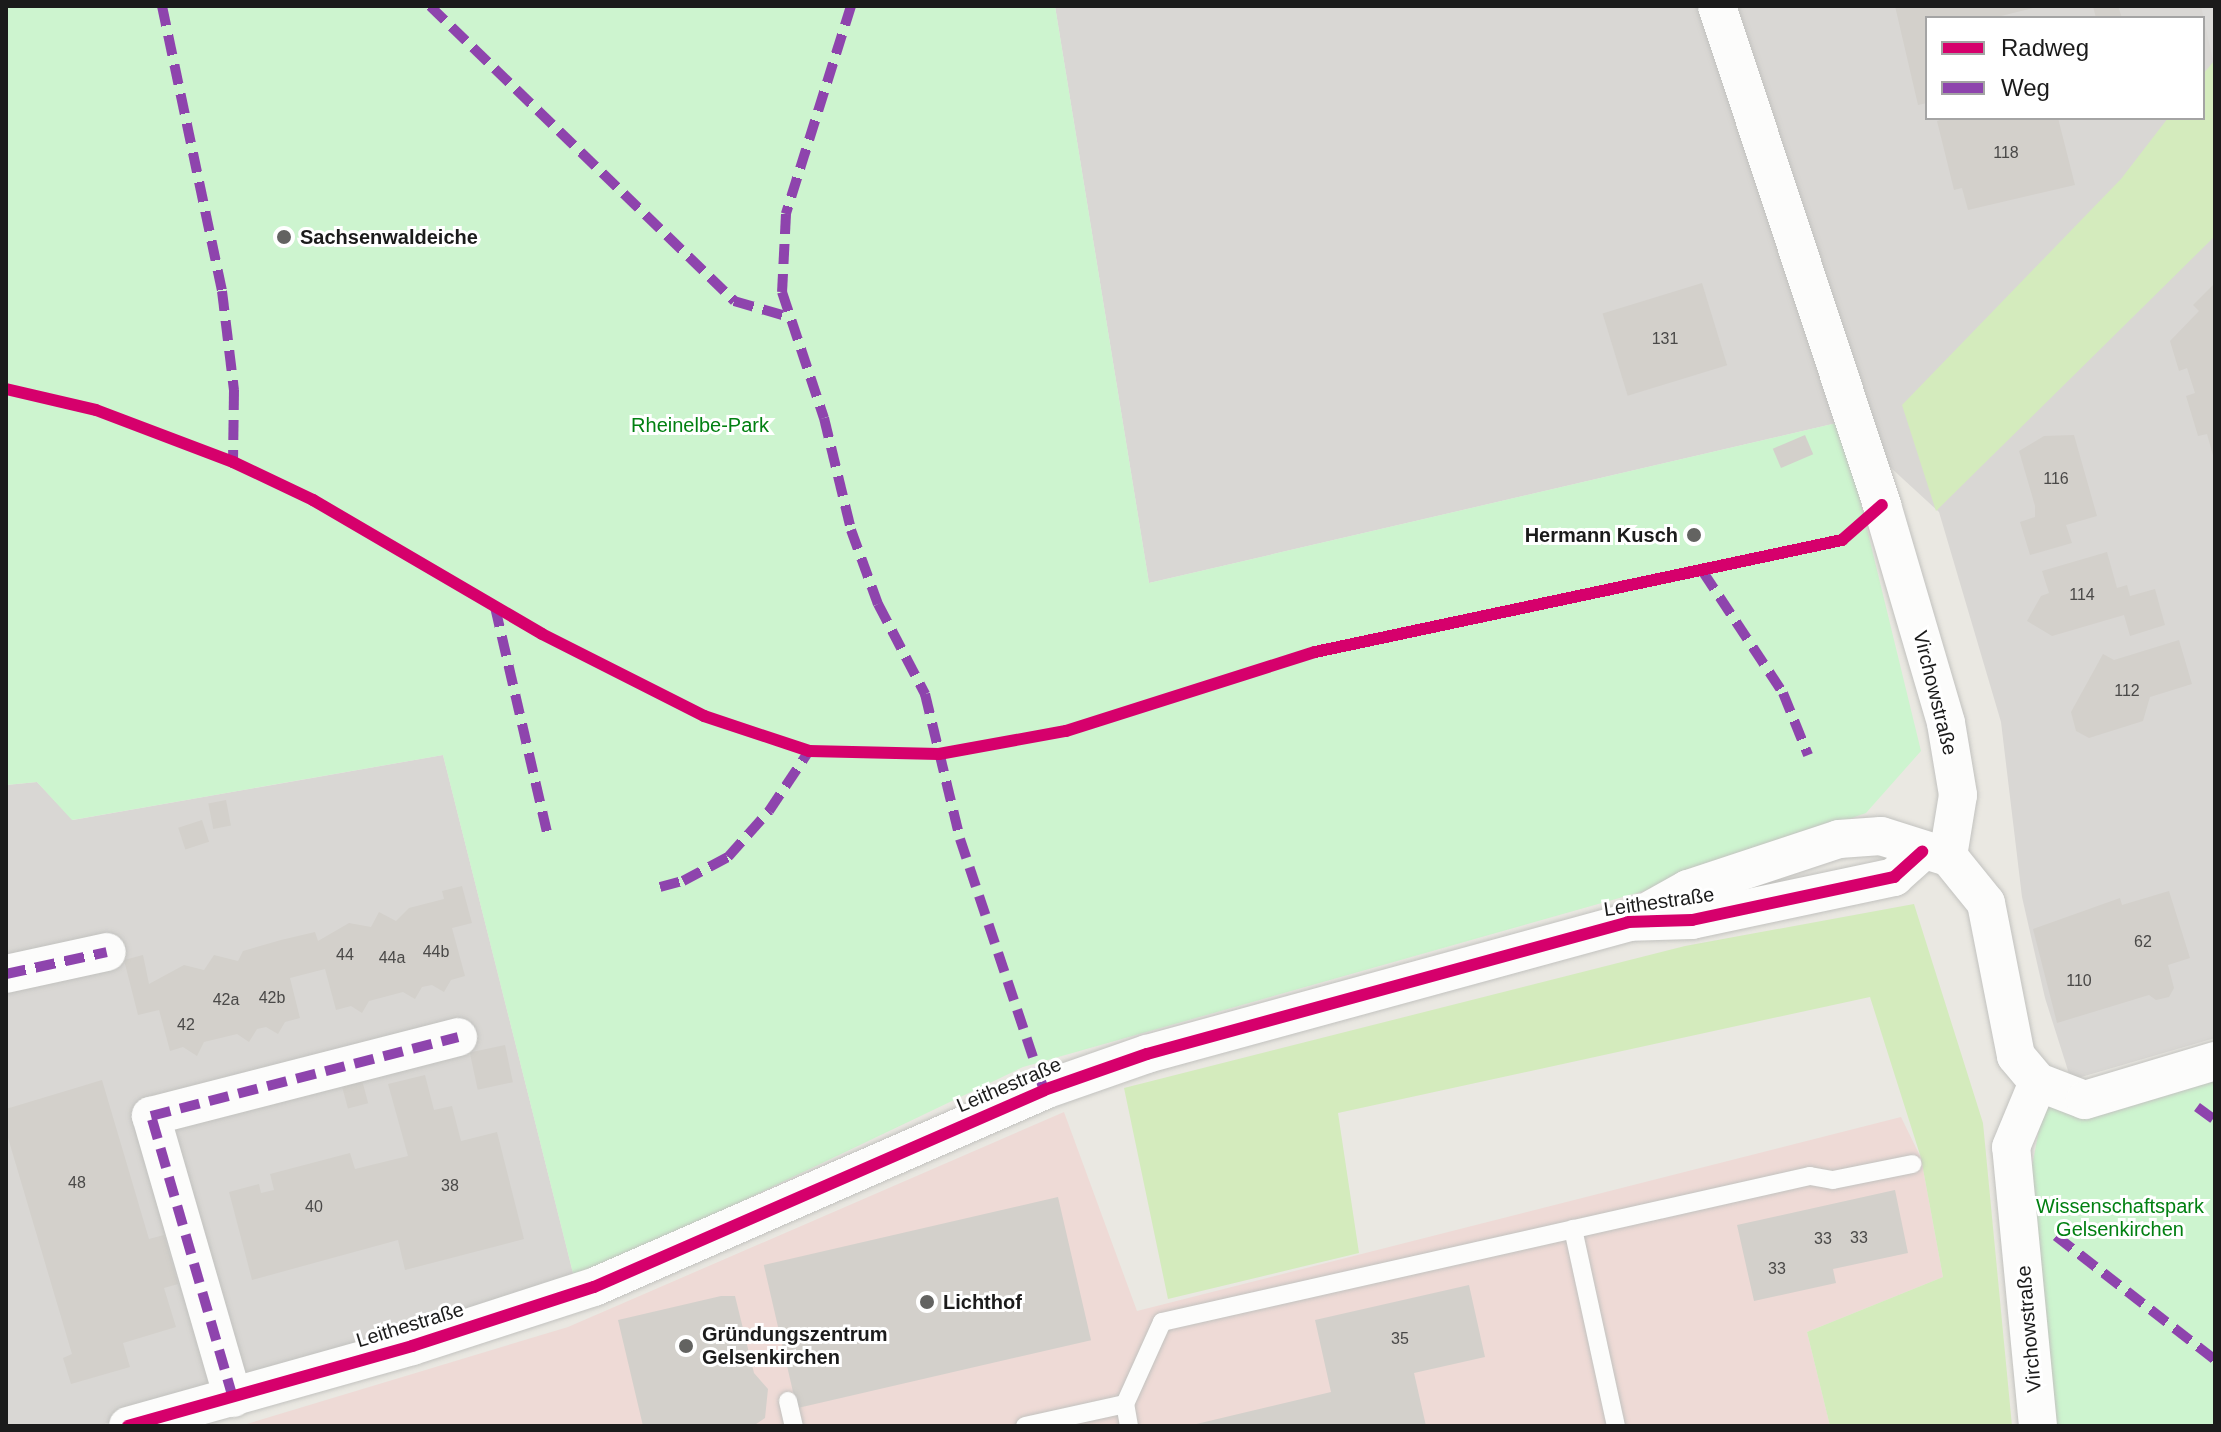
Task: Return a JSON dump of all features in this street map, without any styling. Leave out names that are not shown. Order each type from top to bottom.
[{"type":"street","name":"Virchowstraße","points":[[1717,6],[1882,505],[1946,723],[1958,795],[1935,854]]},
{"type":"street","name":"Leithestraße","points":[[128,1426],[233,1398],[594,1287],[1081,1076],[1628,922],[1688,889],[1839,839],[1881,836],[1935,854]]},
{"type":"street","points":[[1935,854],[1986,903],[2016,1056],[2038,1082],[2085,1100],[2215,1061]]},
{"type":"street","points":[[6,974],[107,952]]},
{"type":"street","points":[[233,1398],[151,1116],[458,1037]]},
{"type":"street","name":"Virchowstraße","points":[[2038,1082],[2011,1147],[2038,1426]]},
{"type":"lane","points":[[1129,1426],[1125,1404],[1162,1322],[1810,1176],[1833,1180],[1912,1164]]},
{"type":"lane","points":[[1573,1229],[1616,1426]]},
{"type":"lane","points":[[788,1401],[794,1426]]},
{"type":"lane","points":[[1025,1426],[1125,1404]]},
{"type":"shaded area","points":[[1055,6],[2215,6],[2215,1038],[2071,1080],[2045,998],[2022,897],[2001,722],[1939,512],[1841,422],[1149,583]]},
{"type":"shaded area","points":[[2201,6],[2215,6],[2213,61],[2205,16]]},
{"type":"shaded area","points":[[443,755],[575,1281],[98,1426],[6,1426],[6,785],[37,782],[73,820]]},
{"type":"shaded area","points":[[1064,1112],[1137,1311],[1901,1117],[1921,1158],[1943,1277],[1807,1332],[1830,1426],[240,1426],[568,1327]]},
{"type":"green space","name":"Rheinelbe-Park","points":[[6,6],[1055,6],[1149,583],[1841,422],[1921,751],[1866,813],[1644,891],[1023,1067],[575,1281],[443,755],[72,820],[37,782],[6,785]]},
{"type":"green space","points":[[2215,60],[2215,236],[1936,511],[1902,405],[2121,179],[2166,120],[2205,120],[2205,72]]},
{"type":"green space","points":[[1914,904],[1983,1123],[2012,1426],[1830,1426],[1807,1332],[1943,1277],[1921,1158],[1870,997],[1338,1113],[1359,1253],[1168,1299],[1124,1088],[1685,946]]},
{"type":"green space","name":"Wissenschaftspark Gelsenkirchen","points":[[2215,1065],[2215,1426],[2043,1426],[2022,1220],[2043,1108]]},
{"type":"building","points":[[1895,6],[2037,6],[2001,16],[1925,16],[1925,103],[1918,105]]},
{"type":"building","points":[[2093,6],[2118,6],[2121,16],[2096,16]]},
{"type":"building","points":[[2059,120],[2075,185],[1968,210],[1962,188],[1954,190],[1937,121]]},
{"type":"building","points":[[1702,283],[1727,365],[1628,396],[1603,313]]},
{"type":"building","points":[[2215,283],[2214,459],[2207,434],[2198,436],[2186,396],[2195,393],[2187,368],[2179,371],[2170,341],[2199,311],[2193,305]]},
{"type":"building","points":[[1805,435],[1813,454],[1781,468],[1773,449]]},
{"type":"building","points":[[2074,435],[2097,516],[2066,525],[2072,543],[2030,555],[2020,522],[2035,517],[2035,506],[2019,451],[2044,436]]},
{"type":"building","points":[[2107,552],[2117,588],[2127,585],[2130,596],[2155,589],[2165,625],[2130,636],[2124,615],[2052,636],[2027,621],[2041,596],[2049,593],[2042,571]]},
{"type":"building","points":[[2179,640],[2192,684],[2150,697],[2143,721],[2089,738],[2076,731],[2071,712],[2103,654],[2114,660]]},
{"type":"building","points":[[226,800],[231,826],[213,829],[208,803]]},
{"type":"building","points":[[202,820],[209,842],[185,850],[178,828]]},
{"type":"building","points":[[462,886],[472,923],[452,928],[465,976],[451,980],[444,992],[432,985],[422,987],[415,999],[403,992],[369,1001],[362,1013],[351,1006],[336,1010],[325,969],[290,978],[300,1018],[285,1022],[278,1034],[266,1027],[257,1029],[249,1042],[237,1034],[204,1042],[197,1056],[183,1047],[170,1051],[159,1010],[138,1015],[124,960],[143,955],[149,984],[184,965],[204,970],[214,955],[238,961],[243,951],[281,940],[315,932],[318,941],[349,923],[371,927],[379,912],[396,921],[409,908],[444,899],[442,891]]},
{"type":"building","points":[[2169,891],[2190,958],[2168,965],[2174,988],[2169,997],[2156,1000],[2149,995],[2057,1023],[2033,929],[2120,898],[2122,905]]},
{"type":"building","points":[[505,1045],[513,1082],[478,1090],[470,1052]]},
{"type":"building","points":[[425,1075],[434,1110],[452,1106],[461,1141],[497,1132],[524,1239],[405,1270],[398,1240],[252,1280],[229,1192],[259,1184],[261,1193],[274,1190],[270,1174],[350,1153],[355,1169],[408,1156],[388,1084]]},
{"type":"building","points":[[102,1080],[149,1239],[164,1235],[178,1284],[164,1288],[176,1327],[123,1343],[130,1367],[71,1384],[63,1358],[72,1354],[6,1131],[6,1109]]},
{"type":"building","points":[[362,1080],[368,1103],[348,1109],[342,1085]]},
{"type":"building","points":[[1895,1190],[1908,1253],[1833,1269],[1836,1283],[1754,1301],[1737,1225]]},
{"type":"building","name":"Lichthof","points":[[1058,1197],[1091,1340],[797,1408],[764,1265]]},
{"type":"building","points":[[1469,1285],[1485,1357],[1414,1373],[1426,1426],[1188,1426],[1331,1392],[1315,1320]]},
{"type":"building","name":"Gründungszentrum Gelsenkirchen","points":[[721,1296],[735,1296],[754,1373],[768,1389],[765,1418],[753,1426],[643,1426],[618,1320]]},
{"type":"marked path","points":[[162,6],[222,291],[234,390],[233,462]]},
{"type":"marked path","points":[[430,6],[734,301],[789,317]]},
{"type":"marked path","points":[[851,6],[786,214],[782,292],[824,418],[851,530],[878,604],[925,694],[960,839],[1044,1090]]},
{"type":"marked path","points":[[1703,572],[1783,693],[1808,755]]},
{"type":"marked path","points":[[495,607],[547,832]]},
{"type":"marked path","points":[[660,887],[683,881],[728,857],[769,811],[809,751]]},
{"type":"marked path","points":[[6,974],[107,952]]},
{"type":"marked path","points":[[233,1398],[151,1116],[458,1037]]},
{"type":"marked path","points":[[2197,1107],[2215,1120]]},
{"type":"marked path","points":[[2056,1236],[2215,1360]]},
{"type":"cycle path","points":[[6,389],[96,410],[233,462],[313,500],[542,634],[704,716],[809,751],[939,754],[1066,731],[1315,652],[1842,540],[1882,505]]},
{"type":"cycle path","points":[[128,1426],[412,1346],[594,1287],[1044,1090],[1147,1054],[1628,922],[1692,920],[1894,877],[1922,852]]},
{"type":"place","name":"Sachsenwaldeiche","points":[[284,237]]},
{"type":"place","name":"Hermann Kusch","points":[[1694,535]]},
{"type":"place","name":"Lichthof","points":[[927,1302]]},
{"type":"place","name":"Gründungszentrum Gelsenkirchen","points":[[686,1346]]}]
